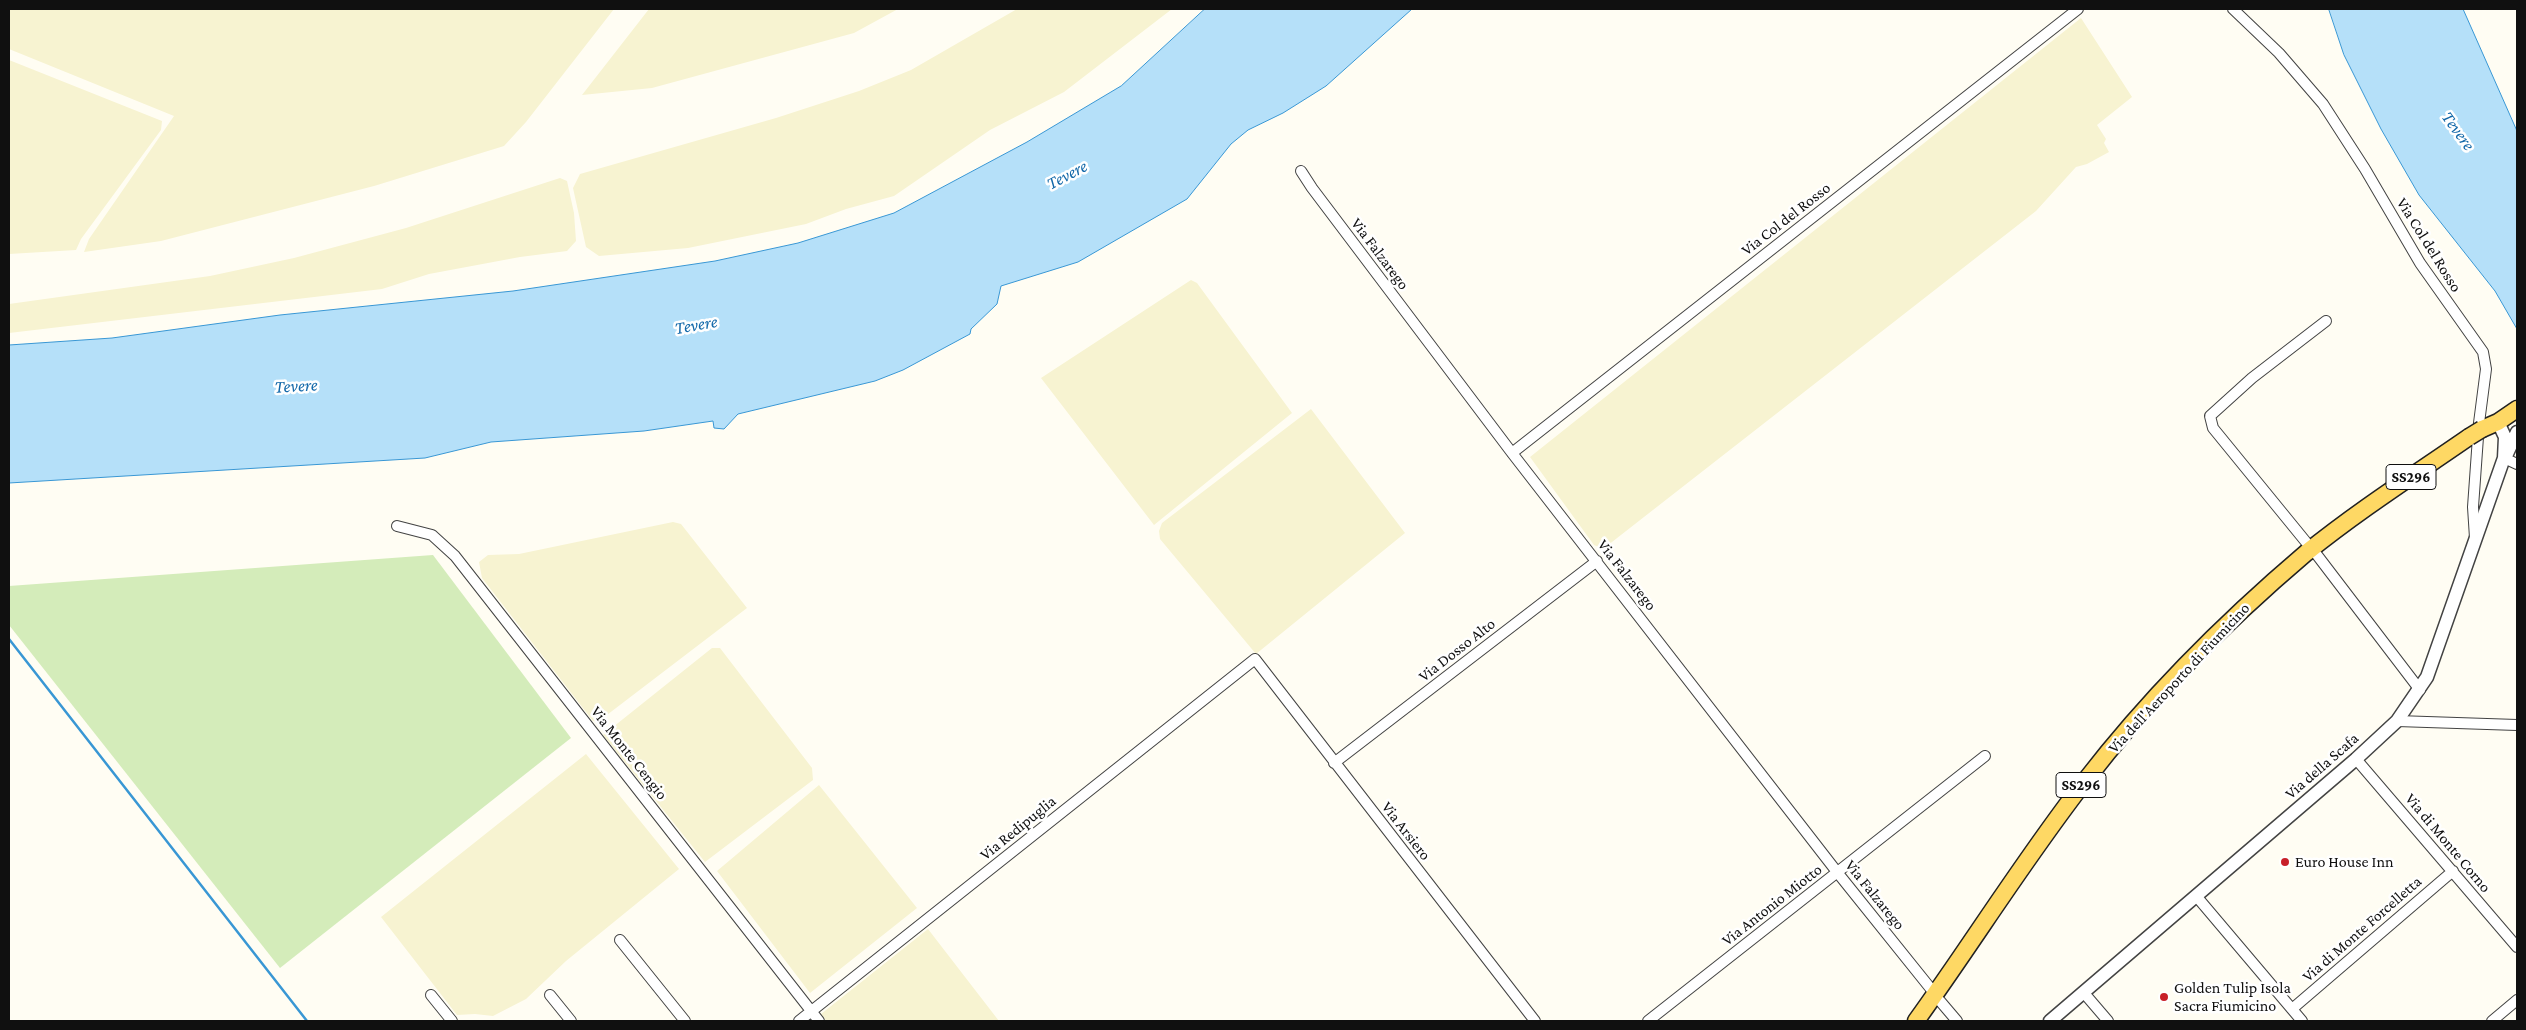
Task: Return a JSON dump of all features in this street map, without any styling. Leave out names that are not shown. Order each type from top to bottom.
[{"type":"main road","name":"Via dell'Aeroporto di Fiumicino","points":[[1916,1021],[1938,998],[2085,781],[2158,696],[2254,599],[2306,554],[2369,506],[2475,433],[2498,422],[2517,409]]},
{"type":"street","name":"Via Col del Rosso","points":[[1512,453],[2078,9]]},
{"type":"street","name":"Via Col del Rosso","points":[[2233,9],[2279,53],[2323,104],[2365,169],[2420,263],[2483,352],[2486,369],[2479,422],[2473,507],[2476,539]]},
{"type":"street","name":"Via Falzarego","points":[[1301,171],[1512,453],[1837,872],[1957,1021]]},
{"type":"street","points":[[2306,542],[2213,428],[2210,416],[2252,378],[2326,321]]},
{"type":"street","name":"Via della Scafa","points":[[2498,422],[2505,437],[2504,458]]},
{"type":"street","name":"Via della Scafa","points":[[2050,1021],[2197,897],[2397,722],[2420,690],[2434,662],[2504,458],[2517,432]]},
{"type":"street","points":[[2504,458],[2517,464]]},
{"type":"street","name":"Via Monte Cengio","points":[[397,526],[432,535],[455,556],[819,1021]]},
{"type":"street","points":[[2317,555],[2420,690]]},
{"type":"street","name":"Via Dosso Alto","points":[[1334,763],[1597,561]]},
{"type":"street","name":"Via Redipuglia","points":[[799,1021],[1255,659]]},
{"type":"street","name":"Via Arsiero","points":[[1255,659],[1535,1021]]},
{"type":"street","points":[[2397,722],[2517,725]]},
{"type":"street","name":"Via Antonio Miotto","points":[[1648,1021],[1985,756]]},
{"type":"street","name":"Via di Monte Corno","points":[[2356,759],[2517,947]]},
{"type":"street","name":"Via di Monte Forcelletta","points":[[2292,1009],[2453,871]]},
{"type":"street","points":[[2197,897],[2302,1021]]},
{"type":"street","points":[[620,940],[685,1021]]},
{"type":"street","points":[[2084,993],[2108,1021]]},
{"type":"street","points":[[431,995],[452,1021]]},
{"type":"street","points":[[550,995],[571,1021]]},
{"type":"street","points":[[2492,1021],[2517,1000]]},
{"type":"shaded area","points":[[9,9],[614,9],[526,122],[504,146],[374,186],[161,241],[84,252],[89,239],[174,116],[9,49]]},
{"type":"shaded area","points":[[649,9],[898,9],[854,33],[652,88],[582,95]]},
{"type":"shaded area","points":[[1017,9],[1172,9],[1064,92],[990,130],[894,196],[846,209],[806,224],[688,248],[599,256],[586,247],[573,188],[580,174],[776,118],[859,91],[911,70]]},
{"type":"shaded area","points":[[2081,18],[2132,97],[2097,125],[2106,139],[2104,143],[2109,152],[2087,164],[2076,167],[2036,211],[1603,549],[1594,545],[1530,457]]},
{"type":"shaded area","points":[[9,60],[162,121],[161,130],[81,239],[76,250],[9,254]]},
{"type":"shaded area","points":[[560,178],[567,181],[574,213],[576,241],[567,251],[520,257],[429,274],[382,289],[9,333],[9,304],[210,276],[294,258],[406,228]]},
{"type":"shaded area","points":[[1191,280],[1197,283],[1292,413],[1154,525],[1041,378]]},
{"type":"shaded area","points":[[1311,409],[1405,533],[1256,654],[1160,539],[1159,531],[1162,523]]},
{"type":"shaded area","points":[[673,522],[681,524],[747,608],[599,721],[593,721],[482,578],[479,562],[488,555],[519,554]]},
{"type":"shaded area","points":[[712,648],[720,648],[812,768],[813,780],[705,862],[603,735]]},
{"type":"shaded area","points":[[586,754],[679,869],[566,961],[526,999],[493,1016],[457,1015],[381,917]]},
{"type":"shaded area","points":[[819,785],[917,908],[810,993],[717,871]]},
{"type":"shaded area","points":[[928,929],[999,1021],[826,1021],[821,1014]]},
{"type":"green space","points":[[433,555],[571,738],[280,968],[9,625],[9,586]]},
{"type":"water","name":"Tevere","points":[[1205,9],[1412,9],[1326,86],[1283,113],[1248,130],[1231,144],[1187,199],[1078,262],[1001,286],[997,304],[971,329],[970,334],[903,370],[875,381],[738,414],[724,429],[714,428],[713,421],[644,431],[491,442],[425,458],[9,483],[9,345],[112,338],[280,315],[513,291],[715,261],[798,243],[894,213],[1027,142],[1121,86]]},
{"type":"water","name":"Tevere","points":[[2329,9],[2463,9],[2517,131],[2517,329],[2495,291],[2419,195],[2381,129],[2344,55]]},
{"type":"waterway","points":[[9,639],[307,1021]]},
{"type":"place","name":"Euro House Inn","points":[[2285,862]]},
{"type":"place","name":"Golden Tulip Isola Sacra Fiumicino","points":[[2164,997]]}]
